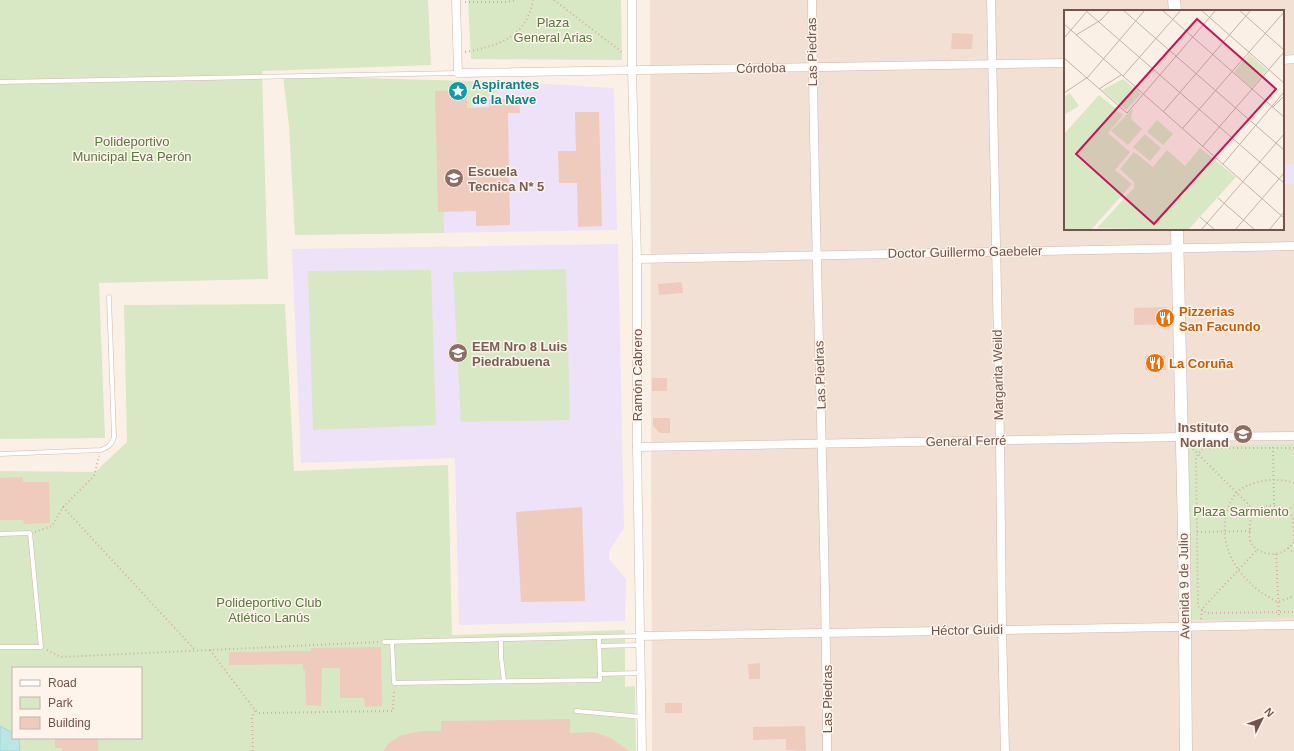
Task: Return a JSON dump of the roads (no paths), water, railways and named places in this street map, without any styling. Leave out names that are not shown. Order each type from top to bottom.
[{"type":"street","name":"Ramón Cabrero","points":[[632,0],[632,70],[637,259],[642,751]]},
{"type":"street","name":"Las Piedras","points":[[812,0],[816,255],[826,633],[827,751]]},
{"type":"street","name":"Margarita Weild","points":[[991,0],[1005,751]]},
{"type":"street","points":[[1174,0],[1175,10]]},
{"type":"street","points":[[456,1],[458,73]]},
{"type":"street","points":[[1284,60],[1294,59]]},
{"type":"street","name":"Córdoba","points":[[458,73],[1064,63]]},
{"type":"street","name":"Avenida 9 de Julio","points":[[1177,230],[1184,532],[1186,751]]},
{"type":"street","name":"Doctor Guillermo Gaebeler","points":[[637,259],[1294,246]]},
{"type":"street","name":"General Ferré","points":[[638,447],[1294,436]]},
{"type":"street","name":"Héctor Guidi","points":[[640,636],[1294,625]]},
{"type":"lane","points":[[0,82],[458,73]]},
{"type":"lane","points":[[0,454],[101,450],[113,443],[109,297]]},
{"type":"lane","points":[[0,534],[30,533],[41,647],[0,647]]},
{"type":"lane","points":[[384,642],[640,636]]},
{"type":"lane","points":[[392,642],[394,683],[600,680],[599,637]]},
{"type":"lane","points":[[501,640],[501,657],[504,681]]},
{"type":"lane","points":[[599,646],[640,645]]},
{"type":"lane","points":[[600,674],[641,673]]},
{"type":"lane","points":[[576,711],[621,714],[642,718]]},
{"type":"water","points":[[0,726],[12,732],[12,739],[19,739],[20,751],[0,751]]},
{"type":"place","name":"Aspirantes de la Nave","points":[[458,91]]},
{"type":"place","name":"Escuela Tecnica N* 5","points":[[454,178]]},
{"type":"place","name":"Pizzerias San Facundo","points":[[1165,318]]},
{"type":"place","name":"EEM Nro 8 Luis Piedrabuena","points":[[458,353]]},
{"type":"place","name":"La Coruña","points":[[1155,363]]},
{"type":"place","name":"Instituto Norland","points":[[1243,434]]},
{"type":"park label","name":"Plaza General Arias","points":[[553,30]]},
{"type":"park label","name":"Polideportivo Municipal Eva Perón","points":[[132,148]]},
{"type":"park label","name":"Plaza Sarmiento","points":[[1241,511]]},
{"type":"park label","name":"Polideportivo Club Atlético Lanús","points":[[269,610]]}]
